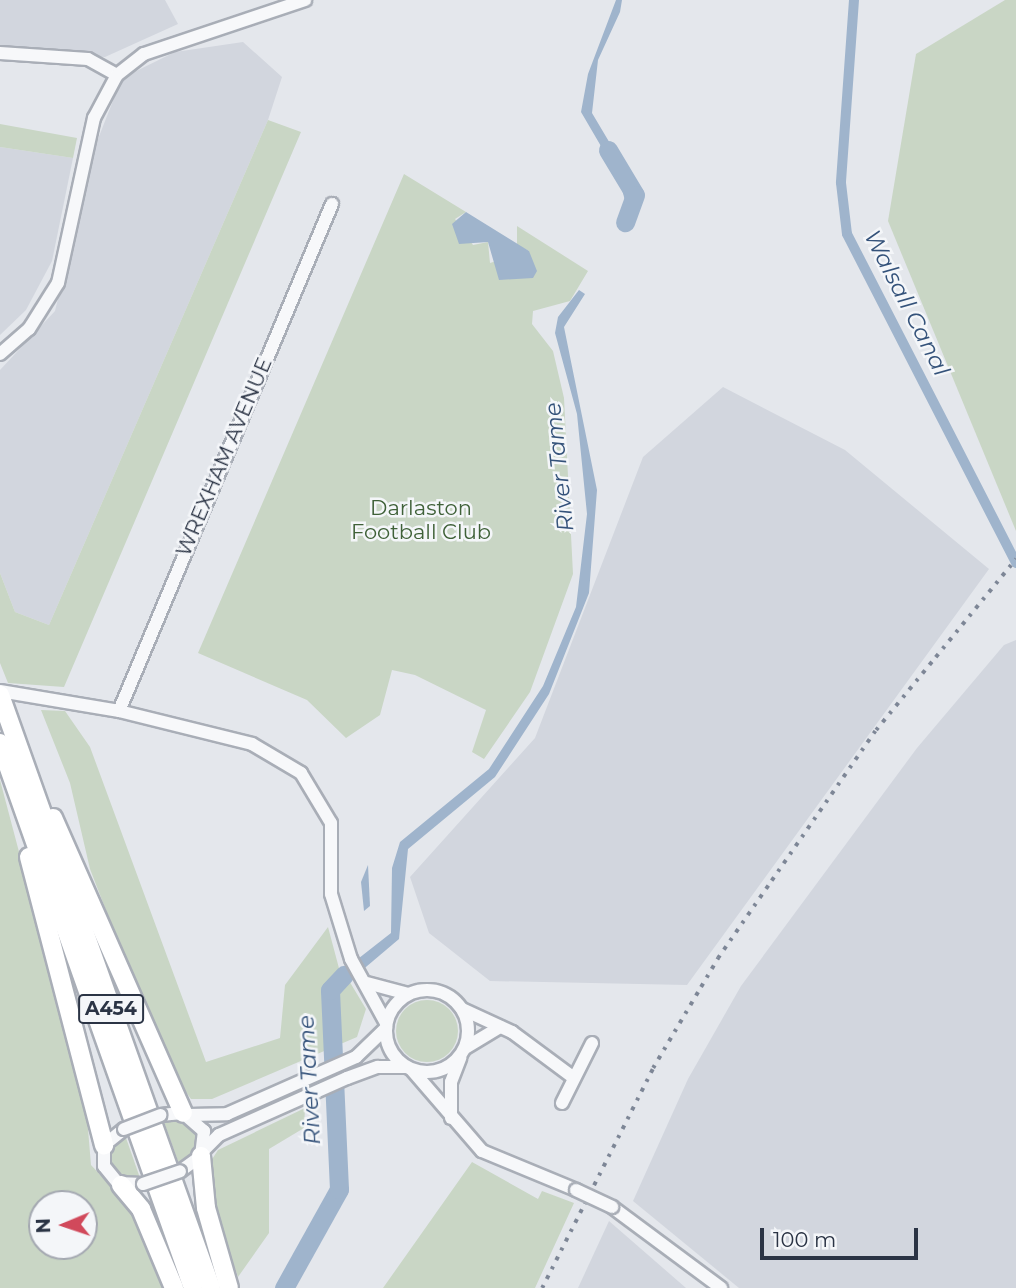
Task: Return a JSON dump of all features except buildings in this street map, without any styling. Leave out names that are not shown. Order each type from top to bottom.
[{"type":"highway","name":"A454","points":[[0,693],[12,775],[193,1288]]},
{"type":"highway","name":"A454","points":[[6,736],[211,1288]]},
{"type":"highway","points":[[6,736],[186,1114]]},
{"type":"highway","points":[[12,775],[104,1145]]},
{"type":"highway","points":[[203,1152],[204,1200],[229,1288]]},
{"type":"highway","points":[[121,1185],[141,1209],[174,1288]]},
{"type":"street","points":[[0,354],[29,329],[58,283],[94,118],[117,75],[144,54],[259,19],[305,0]]},
{"type":"street","points":[[0,53],[88,59],[117,75]]},
{"type":"street","name":"WREXHAM AVENUE","points":[[119,711],[332,204]]},
{"type":"street","points":[[0,693],[32,695],[119,711],[252,744],[301,774],[331,823],[331,894],[351,959],[365,981],[386,1026],[391,1052],[409,1068],[452,1121],[492,1157],[576,1190],[612,1208],[721,1288]]},
{"type":"street","points":[[365,981],[408,994],[436,991],[461,1008],[501,1027],[574,1077]]},
{"type":"street","points":[[408,994],[369,1048],[346,1060],[227,1114],[160,1115],[124,1129],[104,1145],[106,1172],[121,1185],[143,1184],[180,1171],[219,1135],[377,1067],[444,1068],[463,1050],[501,1027]]},
{"type":"street","points":[[452,1121],[450,1083],[463,1050],[467,1025],[461,1008]]},
{"type":"street","points":[[562,1103],[592,1043]]},
{"type":"street","points":[[186,1114],[204,1131],[203,1152]]},
{"type":"shaded area","points":[[0,0],[165,0],[178,24],[105,57],[26,53],[0,47]]},
{"type":"shaded area","points":[[243,42],[282,77],[268,120],[49,625],[15,612],[0,573],[0,370],[55,311],[96,144],[122,78],[175,52]]},
{"type":"shaded area","points":[[0,147],[73,158],[52,261],[26,310],[0,335]]},
{"type":"shaded area","points":[[723,387],[845,450],[989,569],[687,985],[490,981],[429,933],[410,877],[535,738],[643,457]]},
{"type":"shaded area","points":[[1016,640],[1016,1288],[739,1288],[633,1201],[688,1079],[741,986],[917,748],[1004,645]]},
{"type":"shaded area","points":[[609,1221],[686,1288],[578,1288]]},
{"type":"green space","points":[[1005,0],[1016,0],[1016,531],[888,221],[916,54]]},
{"type":"green space","points":[[268,120],[301,132],[64,687],[8,683],[0,663],[0,573],[15,612],[49,625]]},
{"type":"green space","points":[[0,124],[77,138],[73,158],[0,147]]},
{"type":"green space","name":"Darlaston Football Club","points":[[404,174],[466,212],[455,219],[473,245],[488,242],[490,263],[529,251],[517,245],[517,226],[588,271],[570,301],[533,311],[532,324],[553,351],[564,398],[573,574],[530,692],[484,759],[472,752],[486,710],[415,675],[392,670],[380,715],[346,738],[307,700],[198,653]]},
{"type":"green space","points":[[41,710],[65,711],[90,747],[206,1062],[280,1038],[285,985],[328,927],[340,972],[331,980],[338,986],[348,979],[366,1009],[357,1037],[212,1099],[191,1099],[165,1063],[90,869],[70,783]]},
{"type":"green space","points":[[0,780],[86,1105],[91,1165],[132,1209],[163,1288],[0,1288]]},
{"type":"green space","points":[[421,1000],[433,1000],[449,1009],[456,1019],[456,1043],[449,1053],[433,1062],[421,1062],[410,1057],[401,1048],[396,1037],[396,1025],[401,1014],[410,1005]]},
{"type":"green space","points":[[305,1108],[304,1128],[269,1149],[269,1233],[238,1277],[208,1191],[207,1167],[218,1150]]},
{"type":"green space","points":[[184,1120],[196,1130],[198,1147],[179,1164],[164,1122]]},
{"type":"green space","points":[[125,1135],[140,1178],[124,1178],[110,1164],[113,1144]]},
{"type":"green space","points":[[472,1162],[538,1199],[542,1191],[574,1203],[535,1288],[383,1288]]},
{"type":"water","points":[[616,0],[622,0],[620,12],[598,60],[592,113],[643,199],[631,225],[619,177],[581,112],[588,74]]},
{"type":"water","points":[[466,212],[529,251],[537,271],[533,278],[499,280],[488,242],[459,244],[452,224]]},
{"type":"water","points":[[579,290],[585,294],[564,327],[597,490],[589,593],[549,694],[495,777],[408,849],[399,939],[334,994],[324,989],[331,980],[391,933],[392,868],[400,842],[489,769],[543,686],[576,607],[587,514],[577,414],[555,333],[558,317]]},
{"type":"water","points":[[368,865],[370,906],[364,911],[361,882]]},
{"type":"waterway","name":"Walsall Canal","points":[[854,0],[841,183],[847,234],[1016,563]]},
{"type":"waterway","name":"River Tame","points":[[608,150],[635,195],[625,222]]},
{"type":"waterway","name":"River Tame","points":[[284,1288],[339,1189],[330,990],[344,975]]},
{"type":"railway","points":[[542,1288],[653,1068],[718,958],[876,730],[1016,559]]}]
